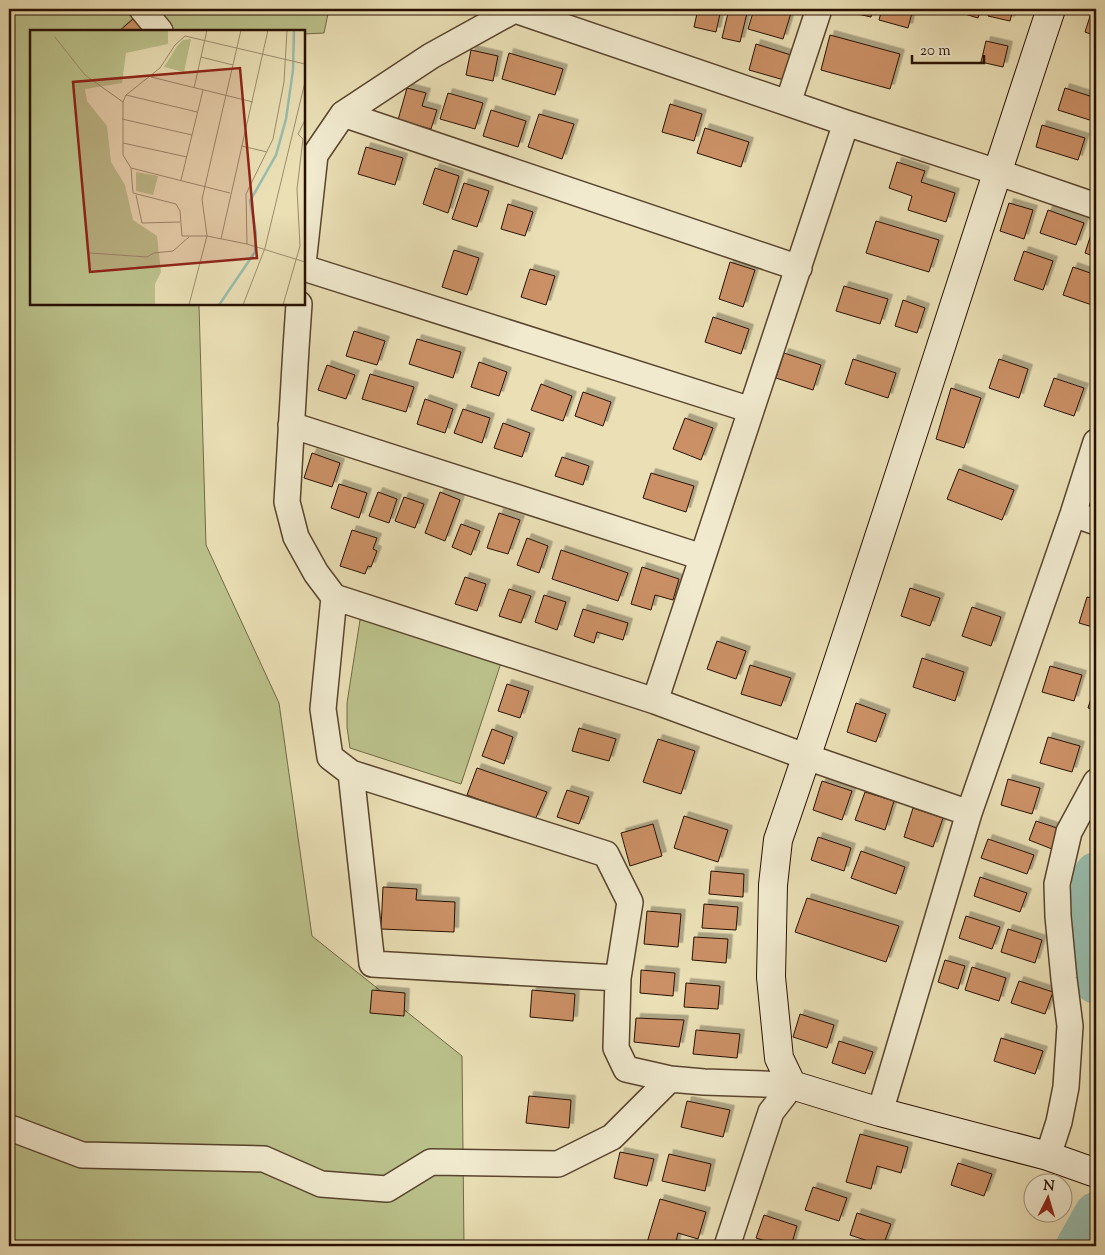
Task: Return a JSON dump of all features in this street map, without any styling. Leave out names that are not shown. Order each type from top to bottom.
[{"type":"street","points":[[142,9],[159,30]]},
{"type":"street","points":[[305,234],[309,152],[343,114],[431,56],[516,9],[846,123],[1096,206]]},
{"type":"street","points":[[788,103],[819,9]]},
{"type":"street","points":[[792,1084],[779,1058],[771,977],[772,885],[778,840],[807,757],[1051,9]]},
{"type":"street","points":[[343,114],[799,268]]},
{"type":"street","points":[[655,701],[846,123]]},
{"type":"street","points":[[305,268],[751,410]]},
{"type":"street","points":[[299,305],[287,502],[296,537],[316,574],[334,597],[655,701],[807,757],[969,813]]},
{"type":"street","points":[[291,425],[702,557]]},
{"type":"street","points":[[880,1112],[969,813],[1073,514],[1096,442]]},
{"type":"street","points":[[1073,514],[1096,522]]},
{"type":"street","points":[[334,597],[322,709],[330,757],[351,773],[606,854],[630,902],[618,978],[616,1048],[626,1069],[670,1079],[704,1082],[792,1084],[880,1112],[1048,1156],[1096,1173]]},
{"type":"street","points":[[351,773],[372,964],[618,978]]},
{"type":"street","points":[[1048,1156],[1059,1122],[1066,1087],[1070,1026],[1058,916],[1057,884],[1069,832],[1096,782]]},
{"type":"street","points":[[13,1129],[82,1155],[264,1159],[321,1184],[387,1189],[431,1162],[558,1164],[612,1137],[670,1079]]},
{"type":"street","points":[[726,1246],[771,1112],[792,1084]]},
{"type":"green space","points":[[9,9],[329,9],[324,33],[305,34],[305,30],[30,30],[30,305],[199,306],[206,545],[279,703],[312,936],[462,1056],[464,1246],[9,1246]]},
{"type":"green space","points":[[366,619],[501,663],[461,784],[350,748],[347,727],[347,703],[360,620]]},
{"type":"building","points":[[574,9],[601,9],[599,14]]},
{"type":"building","points":[[622,9],[638,9],[637,12]]},
{"type":"building","points":[[698,9],[721,9],[716,32],[694,27]]},
{"type":"building","points":[[729,9],[748,9],[740,42],[722,38]]},
{"type":"building","points":[[754,9],[776,9],[791,13],[783,39],[748,29]]},
{"type":"building","points":[[849,9],[873,9],[871,17],[849,12]]},
{"type":"building","points":[[882,9],[913,9],[908,28],[879,20]]},
{"type":"building","points":[[948,9],[981,9],[978,18]]},
{"type":"building","points":[[990,9],[1013,9],[1010,21],[988,16]]},
{"type":"building","points":[[1092,10],[1096,12],[1096,36],[1085,32]]},
{"type":"building","points":[[133,19],[142,30],[120,30]]},
{"type":"building","points":[[830,35],[900,54],[890,89],[821,70]]},
{"type":"building","points":[[986,41],[1008,46],[1003,67],[981,62]]},
{"type":"building","points":[[756,44],[791,55],[784,80],[749,70]]},
{"type":"building","points":[[471,50],[498,56],[493,81],[466,75]]},
{"type":"building","points":[[509,53],[563,69],[555,95],[502,79]]},
{"type":"building","points":[[407,88],[426,93],[422,106],[437,110],[431,129],[398,120]]},
{"type":"building","points":[[1065,88],[1096,98],[1096,122],[1058,110]]},
{"type":"building","points":[[448,93],[483,103],[475,129],[440,119]]},
{"type":"building","points":[[670,104],[702,114],[694,141],[662,132]]},
{"type":"building","points":[[491,110],[526,121],[518,147],[483,136]]},
{"type":"building","points":[[539,114],[574,124],[562,159],[528,147]]},
{"type":"building","points":[[1042,125],[1085,138],[1078,160],[1036,147]]},
{"type":"building","points":[[705,128],[749,142],[741,167],[697,153]]},
{"type":"building","points":[[366,147],[403,158],[395,185],[358,174]]},
{"type":"building","points":[[897,162],[925,171],[921,182],[955,193],[946,222],[908,210],[912,196],[889,188]]},
{"type":"building","points":[[435,168],[459,176],[448,213],[423,204]]},
{"type":"building","points":[[464,183],[489,191],[477,227],[452,219]]},
{"type":"building","points":[[1009,203],[1033,210],[1024,239],[1000,231]]},
{"type":"building","points":[[508,204],[533,212],[525,236],[501,229]]},
{"type":"building","points":[[1048,210],[1084,223],[1076,245],[1040,233]]},
{"type":"building","points":[[876,221],[939,240],[929,272],[866,253]]},
{"type":"building","points":[[1094,225],[1096,225],[1096,257],[1085,253]]},
{"type":"building","points":[[454,250],[479,258],[467,295],[442,287]]},
{"type":"building","points":[[1024,251],[1053,261],[1043,290],[1014,280]]},
{"type":"building","points":[[730,262],[755,270],[743,307],[719,299]]},
{"type":"building","points":[[1073,267],[1096,275],[1096,294],[1092,305],[1063,295]]},
{"type":"building","points":[[530,269],[555,276],[546,305],[521,297]]},
{"type":"building","points":[[844,286],[888,299],[880,324],[836,311]]},
{"type":"building","points":[[903,300],[925,308],[917,333],[895,326]]},
{"type":"building","points":[[713,317],[749,329],[741,354],[705,342]]},
{"type":"building","points":[[354,331],[385,341],[377,365],[346,356]]},
{"type":"building","points":[[417,339],[461,352],[453,378],[409,364]]},
{"type":"building","points":[[784,353],[821,365],[813,390],[776,378]]},
{"type":"building","points":[[853,359],[896,373],[888,398],[845,384]]},
{"type":"building","points":[[999,359],[1028,369],[1019,398],[989,388]]},
{"type":"building","points":[[479,362],[507,372],[499,396],[471,387]]},
{"type":"building","points":[[327,365],[355,375],[346,399],[318,390]]},
{"type":"building","points":[[370,374],[414,387],[406,412],[362,399]]},
{"type":"building","points":[[1054,378],[1084,388],[1074,416],[1044,406]]},
{"type":"building","points":[[541,384],[572,396],[563,421],[531,410]]},
{"type":"building","points":[[951,388],[981,398],[964,448],[936,439]]},
{"type":"building","points":[[583,392],[611,402],[603,426],[575,416]]},
{"type":"building","points":[[425,399],[453,409],[445,433],[417,424]]},
{"type":"building","points":[[463,409],[490,418],[482,443],[454,433]]},
{"type":"building","points":[[685,418],[713,428],[701,460],[673,449]]},
{"type":"building","points":[[503,423],[530,433],[522,457],[494,448]]},
{"type":"building","points":[[312,453],[340,463],[332,487],[304,478]]},
{"type":"building","points":[[562,457],[589,466],[583,485],[555,476]]},
{"type":"building","points":[[959,469],[1014,490],[1002,520],[947,499]]},
{"type":"building","points":[[651,473],[694,486],[686,512],[643,498]]},
{"type":"building","points":[[339,484],[367,493],[359,518],[331,508]]},
{"type":"building","points":[[378,492],[397,499],[389,523],[369,516]]},
{"type":"building","points":[[440,492],[460,500],[445,541],[425,533]]},
{"type":"building","points":[[404,497],[424,504],[415,528],[395,521]]},
{"type":"building","points":[[499,513],[520,520],[508,554],[487,548]]},
{"type":"building","points":[[461,524],[480,531],[471,555],[452,547]]},
{"type":"building","points":[[352,530],[377,538],[373,549],[377,551],[371,567],[368,566],[365,574],[340,566]]},
{"type":"building","points":[[527,538],[548,546],[539,573],[517,565]]},
{"type":"building","points":[[561,550],[628,573],[618,601],[552,579]]},
{"type":"building","points":[[1096,553],[1096,569],[1091,568]]},
{"type":"building","points":[[642,567],[679,579],[673,600],[655,595],[651,610],[631,604]]},
{"type":"building","points":[[465,577],[486,584],[477,611],[455,604]]},
{"type":"building","points":[[910,588],[940,598],[930,626],[901,616]]},
{"type":"building","points":[[509,589],[531,596],[521,623],[499,616]]},
{"type":"building","points":[[544,595],[566,602],[557,630],[535,622]]},
{"type":"building","points":[[1087,597],[1096,599],[1096,628],[1079,623]]},
{"type":"building","points":[[972,607],[1001,617],[991,646],[962,636]]},
{"type":"building","points":[[583,609],[628,623],[623,640],[597,632],[594,643],[574,636]]},
{"type":"building","points":[[717,641],[746,651],[736,679],[707,669]]},
{"type":"building","points":[[922,658],[964,672],[955,701],[913,687]]},
{"type":"building","points":[[750,665],[791,678],[781,706],[741,694]]},
{"type":"building","points":[[1050,666],[1082,675],[1074,701],[1042,692]]},
{"type":"building","points":[[1096,682],[1096,710],[1088,708]]},
{"type":"building","points":[[507,684],[529,691],[520,718],[498,711]]},
{"type":"building","points":[[856,703],[886,714],[876,742],[847,732]]},
{"type":"building","points":[[579,728],[616,739],[609,761],[572,751]]},
{"type":"building","points":[[492,729],[513,737],[504,764],[482,756]]},
{"type":"building","points":[[1048,737],[1080,746],[1072,772],[1040,763]]},
{"type":"building","points":[[658,739],[695,751],[681,794],[643,782]]},
{"type":"building","points":[[477,768],[547,792],[535,820],[467,795]]},
{"type":"building","points":[[1008,779],[1040,788],[1032,814],[1001,805]]},
{"type":"building","points":[[822,781],[852,791],[842,820],[813,810]]},
{"type":"building","points":[[567,790],[589,797],[579,824],[557,817]]},
{"type":"building","points":[[865,792],[894,801],[885,830],[855,820]]},
{"type":"building","points":[[913,808],[943,818],[933,847],[904,837]]},
{"type":"building","points":[[684,816],[728,830],[718,862],[674,848]]},
{"type":"building","points":[[1036,821],[1060,829],[1052,849],[1029,840]]},
{"type":"building","points":[[653,824],[662,856],[630,866],[621,833]]},
{"type":"building","points":[[818,837],[851,848],[844,871],[811,860]]},
{"type":"building","points":[[988,839],[1034,855],[1027,874],[981,858]]},
{"type":"building","points":[[861,851],[905,867],[896,894],[851,878]]},
{"type":"building","points":[[711,871],[744,874],[743,897],[709,894]]},
{"type":"building","points":[[980,877],[1027,893],[1020,912],[974,896]]},
{"type":"building","points":[[383,887],[417,889],[416,900],[455,902],[454,932],[381,929]]},
{"type":"building","points":[[807,898],[899,926],[886,962],[795,932]]},
{"type":"building","points":[[704,904],[738,907],[736,930],[702,928]]},
{"type":"building","points":[[647,911],[681,914],[678,947],[644,944]]},
{"type":"building","points":[[966,916],[1000,927],[992,949],[959,938]]},
{"type":"building","points":[[1008,929],[1042,940],[1035,963],[1001,952]]},
{"type":"building","points":[[694,937],[728,939],[726,963],[692,960]]},
{"type":"building","points":[[945,960],[965,966],[958,989],[938,982]]},
{"type":"building","points":[[972,967],[1006,978],[999,1001],[965,990]]},
{"type":"building","points":[[641,970],[675,973],[673,996],[640,993]]},
{"type":"building","points":[[1019,981],[1053,992],[1045,1014],[1011,1003]]},
{"type":"building","points":[[686,983],[720,986],[718,1009],[684,1007]]},
{"type":"building","points":[[372,990],[405,993],[404,1016],[370,1013]]},
{"type":"building","points":[[532,990],[575,994],[573,1021],[530,1017]]},
{"type":"building","points":[[800,1014],[834,1025],[827,1048],[793,1037]]},
{"type":"building","points":[[636,1018],[684,1020],[679,1047],[634,1042]]},
{"type":"building","points":[[696,1030],[740,1034],[737,1058],[693,1054]]},
{"type":"building","points":[[1001,1038],[1043,1051],[1035,1074],[994,1061]]},
{"type":"building","points":[[839,1041],[873,1052],[865,1074],[832,1063]]},
{"type":"building","points":[[529,1096],[571,1100],[569,1128],[526,1123]]},
{"type":"building","points":[[687,1101],[730,1110],[723,1137],[681,1127]]},
{"type":"building","points":[[860,1134],[908,1147],[901,1173],[877,1166],[871,1189],[846,1182]]},
{"type":"building","points":[[620,1152],[654,1159],[647,1186],[614,1178]]},
{"type":"building","points":[[669,1154],[711,1164],[705,1191],[662,1181]]},
{"type":"building","points":[[958,1163],[992,1174],[984,1196],[951,1185]]},
{"type":"building","points":[[813,1187],[847,1198],[839,1221],[805,1210]]},
{"type":"building","points":[[660,1199],[706,1212],[698,1239],[678,1233],[675,1246],[646,1246]]},
{"type":"building","points":[[857,1213],[891,1224],[883,1246],[850,1235]]},
{"type":"building","points":[[764,1215],[797,1226],[791,1246],[782,1246],[756,1238]]},
{"type":"waterway","points":[[1096,874],[1089,943],[1096,982]]},
{"type":"waterway","points":[[1078,1246],[1096,1214]]}]
